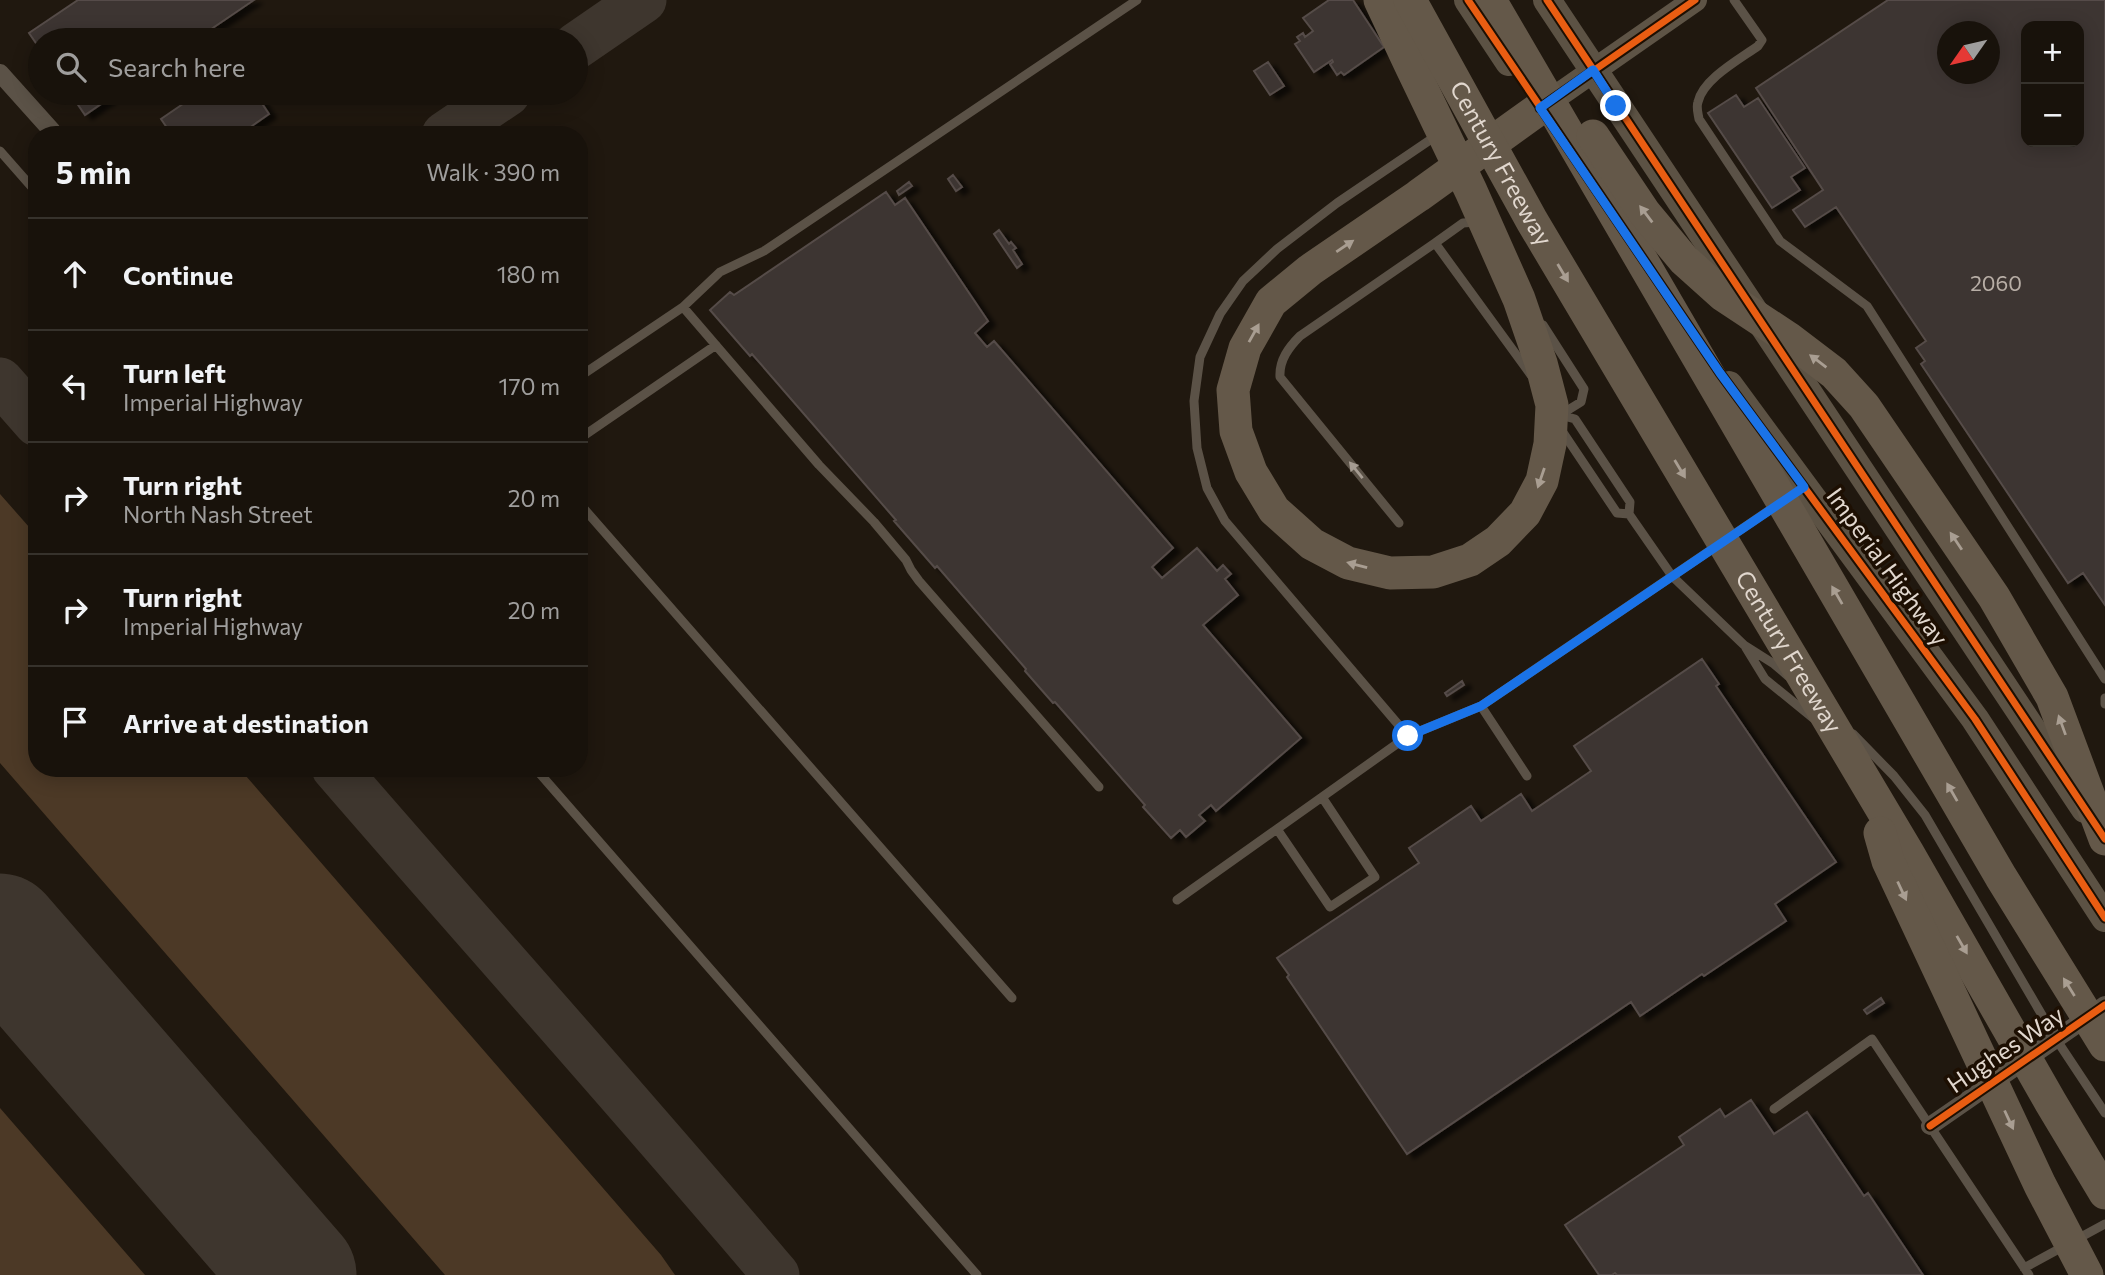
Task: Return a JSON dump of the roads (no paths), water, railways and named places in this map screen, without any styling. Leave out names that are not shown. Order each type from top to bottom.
[{"type":"highway","points":[[1380,0],[1519,299],[1552,405],[1550,444],[1542,481],[1525,513],[1498,541],[1470,559],[1433,572],[1390,573],[1348,563],[1312,544],[1274,510],[1251,472],[1236,431],[1233,390],[1245,348],[1271,302],[1310,270],[1418,196],[1540,108]]},
{"type":"highway","name":"Century Freeway","points":[[1410,0],[1532,221],[1880,778],[2105,1193]]},
{"type":"highway","points":[[1490,0],[2001,877],[2105,1045]]},
{"type":"highway","points":[[1502,0],[1644,212],[1684,260],[1723,295],[1788,338],[1834,373],[1864,406],[1994,597],[2052,697],[2104,837]]},
{"type":"highway","points":[[1880,778],[1888,861],[2040,1185],[2087,1275]]},
{"type":"main road","name":"Imperial Highway","points":[[1468,0],[1720,373],[1796,493],[1975,719],[2105,918]]},
{"type":"main road","name":"Imperial Highway","points":[[1547,0],[2104,837]]},
{"type":"street","points":[[1540,108],[1695,0]]},
{"type":"street","points":[[0,73],[28,104]]},
{"type":"street","points":[[29,105],[48,126]]},
{"type":"street","name":"Hughes Way","points":[[1930,1126],[2105,1006]]},
{"type":"lane","points":[[588,371],[683,307],[720,272],[764,251],[1137,0]]},
{"type":"lane","points":[[1734,0],[1762,40],[1758,46],[1713,78],[1697,104],[1699,119],[1780,241],[1867,306],[2105,679]]},
{"type":"lane","points":[[1408,736],[1225,521],[1208,488],[1197,448],[1194,401],[1200,357],[1220,314],[1243,281],[1277,249],[1337,203],[1430,140],[1444,120],[1444,110]]},
{"type":"lane","points":[[0,151],[28,183]]},
{"type":"lane","points":[[1399,523],[1280,377],[1287,349],[1300,336],[1463,223],[1476,221],[1534,310]]},
{"type":"lane","points":[[1435,243],[1560,415],[1575,419],[1630,502],[1629,514],[1672,576],[1744,645],[1774,664],[1861,741],[1880,778]]},
{"type":"lane","points":[[683,307],[819,465],[874,522],[906,560],[919,581],[1099,787]]},
{"type":"lane","points":[[1541,322],[1584,389],[1581,402],[1560,415]]},
{"type":"lane","points":[[588,433],[716,345]]},
{"type":"lane","points":[[1560,415],[1559,427],[1617,513],[1629,514]]},
{"type":"lane","points":[[1178,900],[1408,736],[1481,706],[1796,493]]},
{"type":"lane","points":[[588,513],[1012,998]]},
{"type":"lane","points":[[1744,645],[1765,679],[1925,816],[2056,1039],[2105,1113]]},
{"type":"lane","points":[[2105,698],[2105,704]]},
{"type":"lane","points":[[1481,706],[1527,776]]},
{"type":"lane","points":[[543,777],[977,1275]]},
{"type":"lane","points":[[1277,829],[1330,907],[1375,877],[1322,797]]},
{"type":"lane","points":[[1774,1109],[1872,1039],[2027,1272],[2105,1224]]},
{"type":"lane","points":[[2056,1039],[2105,1101]]}]
